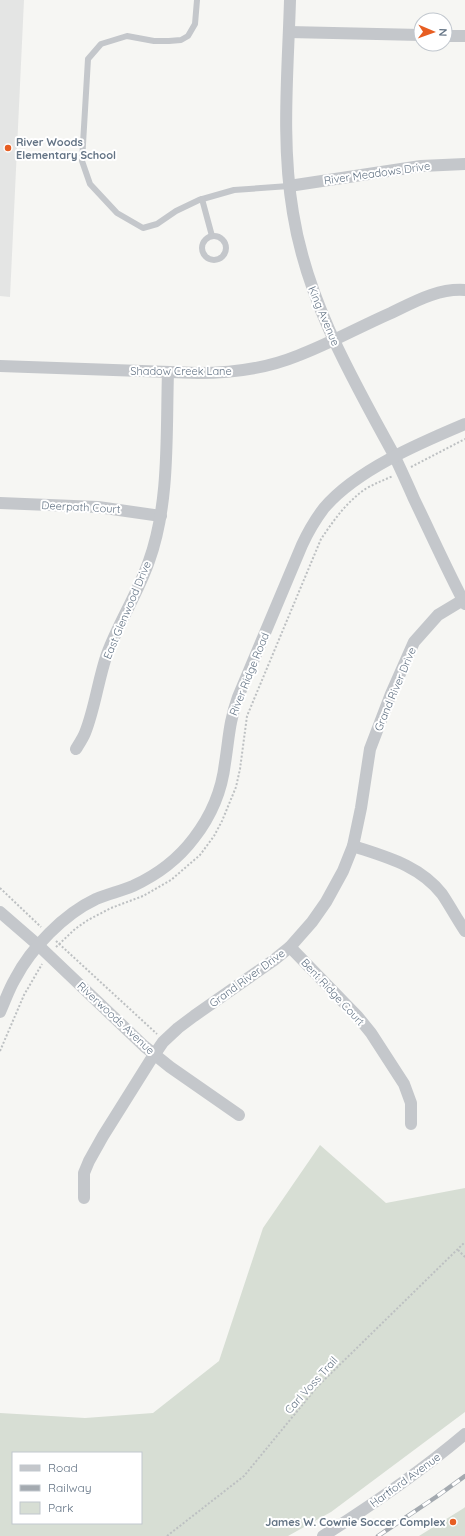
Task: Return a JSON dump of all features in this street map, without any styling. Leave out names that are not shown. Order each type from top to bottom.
[{"type":"street","name":"King Avenue","points":[[290,0],[286,146],[289,186],[300,247],[309,279],[333,340],[372,418],[394,457],[464,602]]},
{"type":"street","points":[[289,32],[413,35]]},
{"type":"street","points":[[453,36],[465,36]]},
{"type":"street","name":"River Meadows Drive","points":[[289,186],[421,166],[465,164]]},
{"type":"street","name":"Shadow Creek Lane","points":[[0,366],[220,373],[248,370],[297,356],[430,295],[455,289],[465,290]]},
{"type":"street","name":"East Glenwood Drive","points":[[76,748],[85,734],[113,636],[141,582],[150,560],[161,516],[164,482],[168,372]]},
{"type":"street","name":"River Ridge Road","points":[[0,1012],[14,979],[24,963],[38,945],[64,920],[78,909],[96,900],[133,886],[150,877],[177,857],[194,838],[206,820],[215,802],[222,782],[228,732],[238,697],[302,545],[312,525],[324,508],[338,493],[354,480],[394,457],[465,424]]},
{"type":"street","name":"Deerpath Court","points":[[0,504],[98,507],[161,516]]},
{"type":"street","name":"Grand River Drive","points":[[84,1198],[84,1173],[90,1160],[102,1136],[154,1054],[178,1028],[253,976],[290,947],[312,922],[326,902],[343,871],[353,846],[362,808],[370,750],[391,694],[414,642],[438,615],[464,602]]},
{"type":"street","points":[[353,846],[398,860],[422,875],[441,894],[465,931]]},
{"type":"street","name":"Riverwoods Avenue","points":[[0,912],[38,945],[154,1054],[239,1115]]},
{"type":"street","name":"Bent Ridge Court","points":[[290,947],[358,1017],[371,1033],[404,1084],[410,1103],[410,1124]]},
{"type":"street","name":"Hartford Avenue","points":[[323,1536],[367,1508],[465,1434]]},
{"type":"lane","points":[[197,0],[195,24],[188,36],[181,40],[154,41],[127,36],[101,44],[88,60],[82,135],[82,161],[90,184],[117,213],[143,228],[157,224],[176,211],[202,199],[234,190],[289,186]]},
{"type":"lane","points":[[202,199],[212,236]]},
{"type":"path","points":[[407,469],[465,439]]},
{"type":"path","points":[[0,888],[43,929]]},
{"type":"path","points":[[53,938],[159,1036]]},
{"type":"path","points":[[0,1051],[24,995],[34,975],[44,961]]},
{"type":"path","name":"Carl Voss Trail","points":[[167,1536],[244,1476],[317,1387],[465,1242]]},
{"type":"path","points":[[458,1250],[465,1257]]},
{"type":"shaded area","name":"River Woods Elementary School","points":[[0,0],[24,0],[10,297],[0,296]]},
{"type":"green space","points":[[320,1145],[386,1203],[465,1188],[465,1412],[331,1512],[288,1536],[0,1536],[0,1413],[85,1418],[153,1413],[219,1361],[263,1228]]},
{"type":"green space","name":"James W. Cownie Soccer Complex","points":[[465,1507],[465,1536],[419,1536],[464,1508]]},
{"type":"railway","points":[[378,1536],[465,1476]]},
{"type":"place","name":"River Woods Elementary School","points":[[8,148]]},
{"type":"place","name":"James W. Cownie Soccer Complex","points":[[453,1522]]}]
